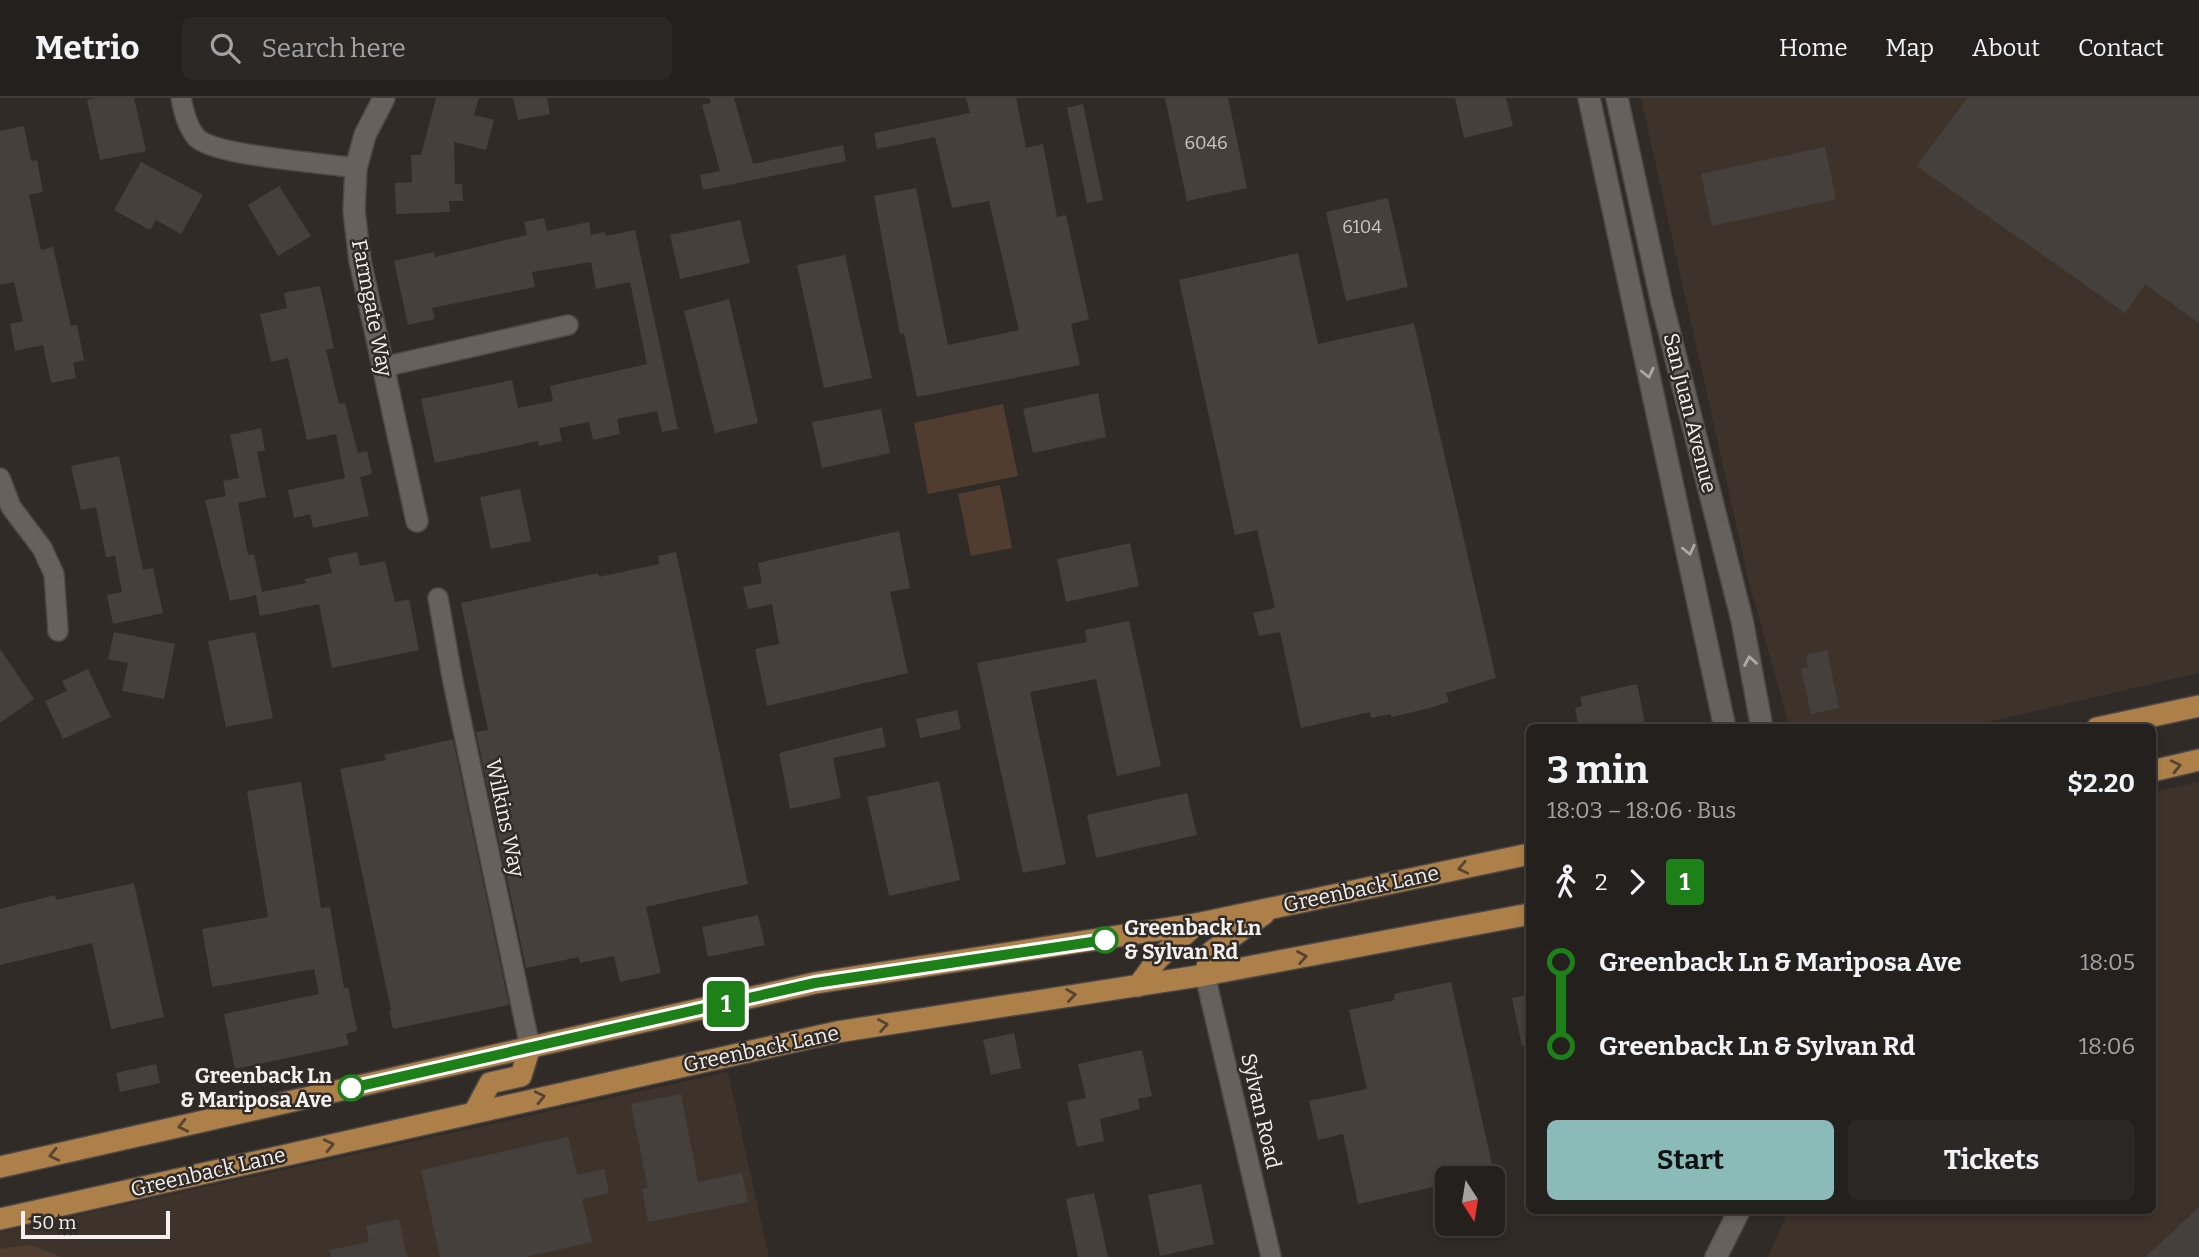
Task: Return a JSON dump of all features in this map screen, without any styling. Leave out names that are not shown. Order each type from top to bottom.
[{"type":"main road","name":"Farmgate Way","points":[[384,98],[365,135],[356,168],[354,211],[360,261],[417,521]]},
{"type":"main road","name":"San Juan Avenue","points":[[1589,98],[1693,566],[1724,724]]},
{"type":"main road","points":[[1610,98],[1605,115],[1617,172],[1608,184],[1628,216],[1644,287],[1661,299]]},
{"type":"main road","name":"San Juan Avenue","points":[[1617,98],[1661,299],[1742,620],[1761,724]]},
{"type":"main road","points":[[2115,724],[2199,706]]},
{"type":"main road","points":[[2156,770],[2199,761]]},
{"type":"main road","name":"Greenback Lane","points":[[0,1167],[815,983],[1196,924],[1526,855]]},
{"type":"main road","points":[[1205,975],[1211,952],[1230,936],[1275,907]]},
{"type":"main road","name":"Greenback Lane","points":[[0,1219],[837,1032],[1205,975],[1526,915]]},
{"type":"main road","points":[[1139,986],[1157,960],[1196,924]]},
{"type":"main road","points":[[474,1113],[490,1083],[521,1076],[530,1047]]},
{"type":"main road","points":[[1716,1257],[1738,1214]]},
{"type":"street","points":[[181,98],[186,120],[198,139],[221,150],[356,168]]},
{"type":"street","points":[[383,367],[568,325]]},
{"type":"street","points":[[0,478],[10,507],[42,548],[54,574],[58,631]]},
{"type":"street","name":"Wilkins Way","points":[[438,598],[453,682],[530,1047]]},
{"type":"street","name":"Sylvan Road","points":[[1205,975],[1271,1257]]},
{"type":"shaded area","points":[[1641,98],[2199,98],[2199,673],[1979,724],[1789,724],[1749,582]]},
{"type":"shaded area","points":[[1003,404],[1018,476],[928,494],[914,423]]},
{"type":"shaded area","points":[[1000,485],[1012,548],[971,556],[958,494]]},
{"type":"shaded area","points":[[2199,782],[2199,1257],[1768,1257],[1787,1214],[2156,1214],[2156,791]]},
{"type":"shaded area","points":[[728,1072],[769,1257],[0,1257],[0,1232]]},
{"type":"shaded area","points":[[30,1245],[62,1257],[0,1257],[0,1249]]},
{"type":"building","points":[[134,98],[146,151],[100,160],[87,100]]},
{"type":"building","points":[[436,98],[479,98],[474,115],[494,120],[486,150],[454,142],[455,184],[462,184],[463,201],[449,201],[450,212],[396,214],[395,183],[412,182],[411,155],[421,155]]},
{"type":"building","points":[[513,98],[547,98],[550,114],[518,120]]},
{"type":"building","points":[[709,98],[734,98],[753,164],[843,145],[846,161],[703,190],[700,175],[720,171],[702,105],[711,103]]},
{"type":"building","points":[[966,98],[1016,98],[1026,148],[1043,144],[1057,217],[1066,215],[1089,319],[1071,324],[1080,365],[917,397],[904,333],[900,334],[874,196],[916,188],[948,345],[1019,330],[989,201],[952,208],[935,137],[877,149],[874,133],[970,113]]},
{"type":"building","points":[[1165,98],[1228,98],[1247,188],[1187,201]]},
{"type":"building","points":[[1455,98],[1506,98],[1513,126],[1464,138]]},
{"type":"building","points":[[1967,98],[2199,98],[2199,323],[2145,284],[2125,313],[1917,166]]},
{"type":"building","points":[[1083,104],[1103,200],[1087,203],[1067,108]]},
{"type":"building","points":[[24,126],[31,161],[37,160],[43,192],[29,195],[41,250],[53,247],[71,326],[77,325],[84,360],[73,363],[76,378],[51,383],[43,345],[15,351],[10,324],[23,321],[14,282],[0,285],[0,131]]},
{"type":"building","points":[[1825,147],[1836,199],[1712,226],[1701,174]]},
{"type":"building","points":[[141,162],[203,195],[181,234],[156,220],[150,230],[114,210]]},
{"type":"building","points":[[279,186],[311,236],[278,256],[248,205]]},
{"type":"building","points":[[1388,198],[1408,287],[1346,301],[1326,212]]},
{"type":"building","points":[[544,218],[547,231],[589,222],[591,235],[605,232],[606,236],[635,230],[678,429],[662,432],[657,411],[617,419],[620,434],[593,440],[589,422],[559,428],[562,441],[539,446],[538,441],[435,463],[421,399],[512,380],[518,408],[553,401],[550,386],[647,364],[630,282],[596,289],[591,262],[532,272],[535,287],[432,308],[435,319],[408,325],[394,261],[434,252],[435,257],[527,235],[524,222]]},
{"type":"building","points":[[740,220],[750,263],[680,279],[670,235]]},
{"type":"building","points":[[1298,253],[1318,344],[1414,323],[1496,678],[1446,693],[1449,702],[1430,708],[1391,717],[1391,714],[1371,718],[1370,712],[1301,728],[1280,632],[1259,636],[1253,613],[1275,608],[1257,530],[1235,535],[1179,280]]},
{"type":"building","points":[[845,255],[872,378],[824,388],[797,265]]},
{"type":"building","points":[[320,286],[334,348],[326,350],[339,404],[345,403],[358,453],[367,451],[372,474],[360,477],[369,516],[313,528],[310,514],[294,518],[288,490],[345,478],[336,434],[307,440],[288,358],[271,362],[260,314],[287,308],[284,293]]},
{"type":"building","points":[[729,299],[758,423],[715,433],[684,311]]},
{"type":"building","points":[[1098,393],[1106,437],[1033,453],[1023,409]]},
{"type":"building","points":[[881,409],[890,453],[822,468],[812,422]]},
{"type":"building","points":[[261,428],[265,450],[257,452],[266,497],[238,503],[248,555],[254,554],[262,592],[306,583],[305,579],[332,573],[328,558],[357,552],[360,566],[385,561],[395,602],[409,599],[419,650],[332,668],[319,604],[260,616],[256,595],[230,601],[205,500],[226,496],[223,481],[239,478],[230,435]]},
{"type":"building","points":[[119,456],[143,570],[153,568],[163,613],[113,624],[107,595],[122,592],[115,556],[106,557],[96,507],[81,510],[71,466]]},
{"type":"building","points":[[520,489],[531,541],[491,549],[480,497]]},
{"type":"building","points":[[899,531],[910,588],[890,592],[908,673],[767,706],[755,649],[779,644],[772,604],[748,609],[743,587],[762,583],[758,563]]},
{"type":"building","points":[[1130,543],[1139,586],[1066,602],[1057,559]]},
{"type":"building","points":[[676,552],[748,884],[646,907],[661,973],[620,982],[614,956],[580,963],[579,957],[526,968],[476,732],[488,730],[461,603],[598,573],[599,577],[659,564],[658,556]]},
{"type":"building","points":[[1129,621],[1161,766],[1117,776],[1096,679],[1030,692],[1066,864],[1023,873],[977,663],[1087,642],[1085,630]]},
{"type":"building","points":[[114,632],[175,644],[164,699],[122,691],[128,663],[108,659]]},
{"type":"building","points":[[255,632],[273,718],[226,727],[208,641]]},
{"type":"building","points":[[0,649],[34,699],[0,723]]},
{"type":"building","points":[[1827,650],[1839,708],[1811,714],[1801,669],[1808,667],[1806,655]]},
{"type":"building","points":[[88,669],[111,717],[63,739],[45,701],[67,691],[62,681]]},
{"type":"building","points":[[1637,684],[1645,724],[1578,724],[1575,708],[1582,706],[1580,697]]},
{"type":"building","points":[[957,710],[961,729],[920,738],[916,719]]},
{"type":"building","points":[[882,727],[886,747],[833,758],[841,798],[790,809],[779,753]]},
{"type":"building","points":[[453,739],[509,1005],[393,1029],[340,769],[386,760],[384,755]]},
{"type":"building","points":[[939,781],[960,880],[889,896],[867,797]]},
{"type":"building","points":[[301,782],[321,908],[330,907],[344,988],[348,987],[357,1031],[346,1034],[349,1045],[235,1069],[224,1014],[319,994],[314,969],[212,987],[202,929],[268,917],[247,791]]},
{"type":"building","points":[[1187,793],[1197,835],[1096,858],[1087,815]]},
{"type":"building","points":[[134,883],[164,1017],[111,1029],[92,943],[0,965],[0,909],[55,895],[56,900]]},
{"type":"building","points":[[758,915],[765,945],[708,957],[702,927]]},
{"type":"building","points":[[1451,982],[1492,1166],[1435,1166],[1435,1187],[1358,1204],[1343,1134],[1318,1140],[1309,1101],[1367,1089],[1349,1010],[1395,1000],[1394,994]]},
{"type":"building","points":[[1526,995],[1526,1046],[1522,1046],[1512,998]]},
{"type":"building","points":[[1014,1033],[1021,1068],[991,1075],[983,1040]]},
{"type":"building","points":[[1142,1050],[1152,1096],[1138,1099],[1140,1109],[1100,1119],[1104,1141],[1077,1147],[1067,1102],[1086,1098],[1078,1064]]},
{"type":"building","points":[[156,1064],[160,1083],[120,1092],[116,1073]]},
{"type":"building","points":[[681,1094],[698,1182],[742,1173],[748,1202],[648,1222],[642,1189],[648,1188],[631,1104]]},
{"type":"building","points":[[568,1137],[577,1175],[604,1169],[609,1193],[582,1199],[592,1242],[526,1257],[440,1257],[421,1170]]},
{"type":"building","points":[[1201,1184],[1214,1244],[1160,1256],[1148,1195]]},
{"type":"building","points":[[1094,1193],[1108,1257],[1078,1257],[1066,1199]]},
{"type":"building","points":[[2199,1207],[2199,1257],[2145,1257],[2163,1241]]},
{"type":"building","points":[[399,1219],[407,1257],[331,1257],[330,1250],[369,1242],[366,1226]]},
{"type":"bus line","name":"1","points":[[351,1088],[692,1013],[815,983],[1105,940]]},
{"type":"place","name":"Greenback Ln & Sylvan Rd","points":[[1105,940]]},
{"type":"place","name":"Greenback Ln & Mariposa Ave","points":[[351,1088]]}]
